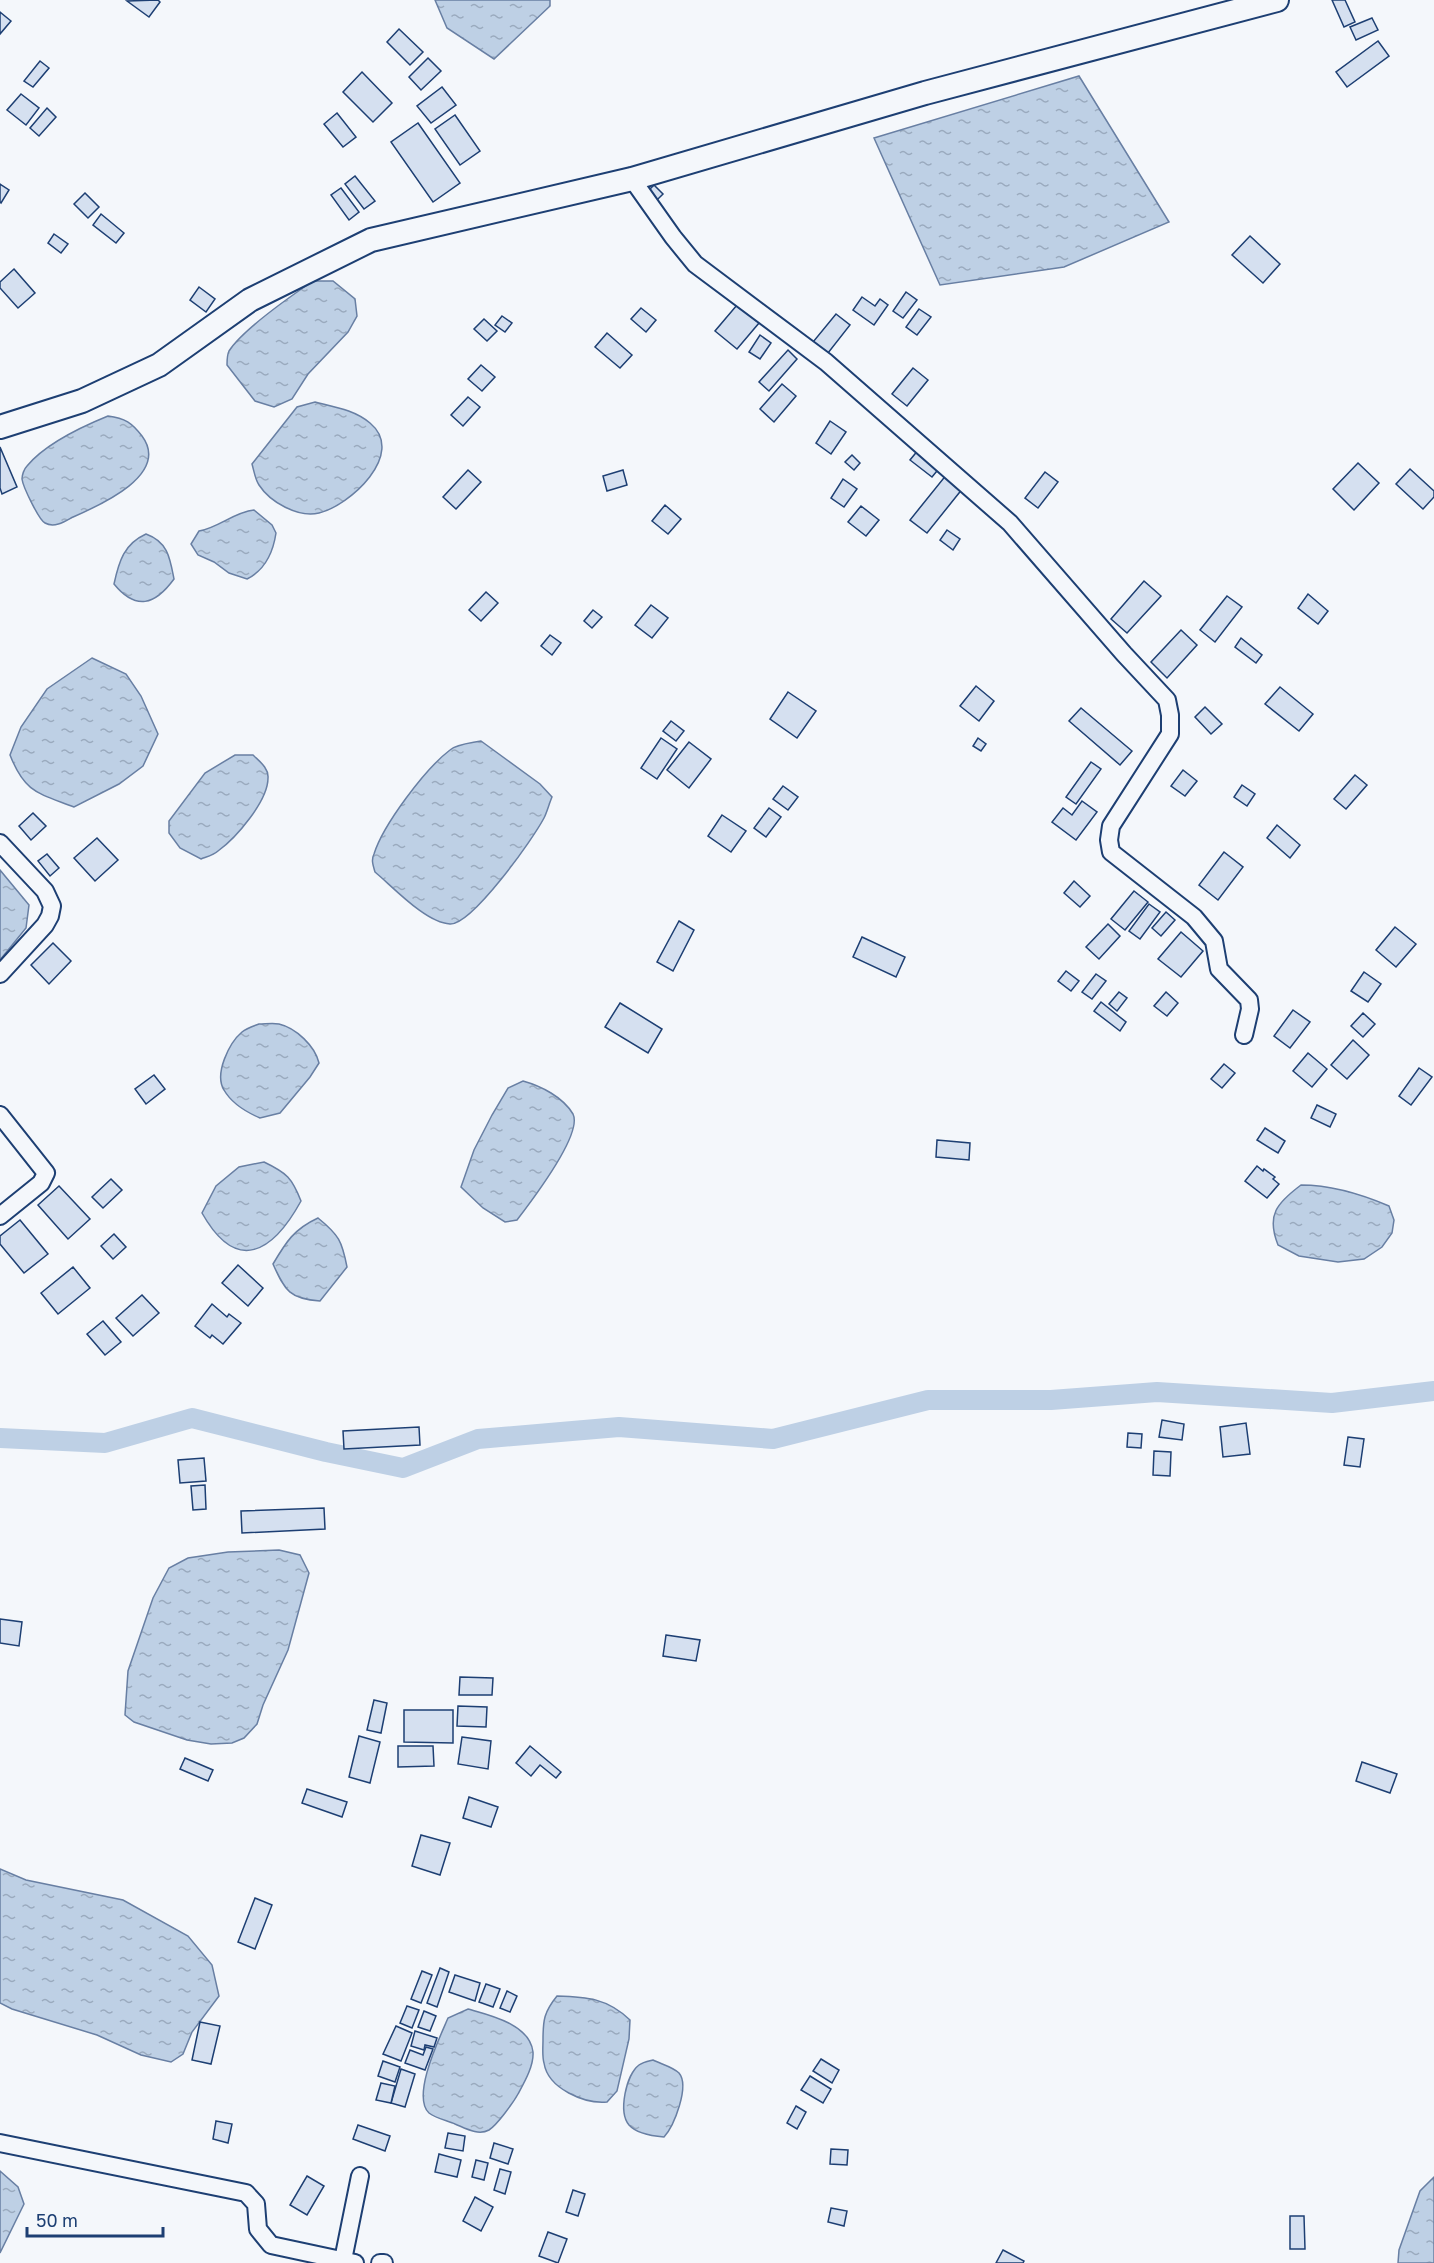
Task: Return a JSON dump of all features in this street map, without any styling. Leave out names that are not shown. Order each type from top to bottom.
[{"type":"main road","points":[[0,427],[82,401],[159,365],[250,300],[371,240],[632,179],[913,96],[1277,0]]},
{"type":"street","points":[[632,179],[695,264],[826,362],[1010,523],[1167,700],[1170,734],[1111,826],[1109,840],[1111,852],[1194,917],[1214,942],[1219,969],[1249,1000],[1250,1009],[1244,1035]]},
{"type":"street","points":[[0,843],[45,891],[52,906],[45,925],[0,974]]},
{"type":"street","points":[[0,1115],[46,1173],[41,1183],[0,1216]]},
{"type":"street","points":[[0,2143],[246,2193],[256,2204],[258,2229],[271,2245],[349,2262],[360,2176]]},
{"type":"water","points":[[435,0],[550,0],[550,6],[494,59],[447,28]]},
{"type":"water","points":[[1079,76],[1169,222],[1064,267],[940,285],[874,138]]},
{"type":"water","points":[[313,281],[333,281],[355,299],[357,316],[348,332],[308,374],[292,399],[274,407],[255,401],[227,365],[229,351],[256,323]]},
{"type":"water","points":[[315,402],[358,415],[370,423],[380,435],[382,449],[378,463],[370,477],[358,490],[331,508],[311,514],[294,511],[277,503],[258,483],[252,464],[297,407]]},
{"type":"water","points":[[108,416],[124,420],[138,431],[148,450],[147,464],[128,487],[98,506],[62,523],[52,525],[45,523],[35,510],[23,483],[22,477],[25,469],[54,443]]},
{"type":"water","points":[[254,510],[272,525],[276,533],[273,547],[259,571],[247,579],[229,573],[214,562],[198,555],[191,544],[199,531]]},
{"type":"water","points":[[146,534],[159,541],[167,552],[174,579],[160,595],[145,601],[138,601],[122,593],[114,584],[124,554],[132,543]]},
{"type":"water","points":[[92,658],[126,674],[141,696],[158,734],[143,766],[119,784],[74,807],[34,790],[21,777],[10,755],[21,727],[47,689]]},
{"type":"water","points":[[481,741],[540,784],[552,797],[538,829],[501,879],[472,911],[460,921],[450,924],[431,918],[410,903],[375,872],[373,858],[395,813],[429,770],[453,748]]},
{"type":"water","points":[[235,755],[253,755],[261,762],[268,774],[267,787],[257,808],[242,828],[216,852],[201,859],[180,848],[169,833],[169,821],[205,773]]},
{"type":"water","points":[[0,870],[29,905],[26,928],[0,960]]},
{"type":"water","points":[[259,1024],[279,1024],[292,1029],[309,1044],[319,1063],[280,1113],[260,1118],[235,1103],[221,1083],[224,1059],[232,1043],[242,1032]]},
{"type":"water","points":[[523,1081],[544,1089],[564,1102],[573,1114],[574,1124],[563,1152],[543,1184],[517,1220],[505,1222],[483,1208],[461,1187],[474,1150],[492,1115],[508,1088]]},
{"type":"water","points":[[264,1162],[288,1177],[301,1201],[279,1233],[267,1244],[254,1249],[241,1250],[228,1244],[215,1232],[202,1213],[216,1186],[239,1167]]},
{"type":"water","points":[[1301,1185],[1346,1191],[1389,1206],[1394,1220],[1392,1233],[1382,1247],[1364,1259],[1338,1262],[1299,1256],[1278,1245],[1273,1226],[1276,1210]]},
{"type":"water","points":[[318,1218],[331,1229],[338,1239],[347,1267],[320,1301],[295,1296],[285,1287],[273,1264],[291,1237]]},
{"type":"water","points":[[279,1550],[300,1555],[309,1573],[288,1650],[263,1705],[257,1724],[244,1738],[232,1743],[211,1744],[187,1740],[134,1722],[125,1715],[128,1671],[153,1598],[169,1568],[188,1558],[228,1552]]},
{"type":"water","points":[[0,1869],[26,1880],[123,1900],[188,1936],[212,1965],[219,1996],[192,2032],[183,2054],[171,2062],[141,2055],[97,2035],[12,2009],[0,2003]]},
{"type":"water","points":[[557,1996],[596,2000],[613,2007],[630,2020],[629,2039],[617,2091],[607,2102],[588,2100],[569,2093],[552,2080],[547,2072],[543,2054],[544,2022],[549,2007]]},
{"type":"water","points":[[468,2009],[497,2018],[517,2028],[525,2034],[533,2052],[526,2080],[516,2098],[505,2114],[485,2132],[472,2131],[435,2116],[429,2113],[424,2105],[425,2080],[448,2018]]},
{"type":"water","points":[[653,2060],[670,2067],[679,2073],[682,2079],[682,2096],[679,2106],[664,2137],[636,2131],[629,2125],[624,2112],[625,2094],[630,2077],[639,2065]]},
{"type":"water","points":[[0,2171],[18,2187],[24,2204],[0,2253]]},
{"type":"water","points":[[1434,2177],[1434,2263],[1398,2263],[1399,2250],[1420,2191]]},
{"type":"building","points":[[158,0],[160,2],[149,17],[127,1]]},
{"type":"building","points":[[1332,0],[1345,0],[1355,22],[1344,27]]},
{"type":"building","points":[[0,12],[11,21],[0,34]]},
{"type":"building","points":[[1372,18],[1378,30],[1356,40],[1350,27]]},
{"type":"building","points":[[399,29],[423,52],[410,65],[387,42]]},
{"type":"building","points":[[1378,41],[1389,56],[1347,87],[1336,72]]},
{"type":"building","points":[[428,58],[441,71],[421,90],[409,77]]},
{"type":"building","points":[[40,61],[49,68],[33,87],[24,81]]},
{"type":"building","points":[[362,72],[392,103],[373,122],[343,92]]},
{"type":"building","points":[[442,87],[456,105],[431,123],[417,106]]},
{"type":"building","points":[[21,94],[39,108],[26,125],[7,110]]},
{"type":"building","points":[[47,108],[56,117],[39,136],[30,128]]},
{"type":"building","points":[[337,113],[356,137],[343,147],[324,124]]},
{"type":"building","points":[[455,115],[480,151],[460,165],[435,129]]},
{"type":"building","points":[[418,123],[460,183],[433,202],[391,142]]},
{"type":"building","points":[[355,176],[375,201],[364,209],[345,184]]},
{"type":"building","points":[[0,184],[9,190],[1,203],[0,202]]},
{"type":"building","points":[[654,185],[663,194],[656,201],[648,191]]},
{"type":"building","points":[[341,188],[359,212],[349,220],[331,195]]},
{"type":"building","points":[[85,193],[99,207],[88,218],[74,204]]},
{"type":"building","points":[[101,214],[124,233],[116,243],[93,225]]},
{"type":"building","points":[[54,234],[68,244],[61,253],[48,243]]},
{"type":"building","points":[[1250,236],[1280,264],[1263,283],[1232,255]]},
{"type":"building","points":[[14,269],[35,293],[18,308],[0,288],[0,282]]},
{"type":"building","points":[[199,287],[215,299],[206,312],[190,300]]},
{"type":"building","points":[[906,292],[917,300],[903,318],[893,311]]},
{"type":"building","points":[[862,297],[875,306],[880,299],[888,305],[874,325],[853,310]]},
{"type":"building","points":[[737,305],[759,323],[737,349],[715,331]]},
{"type":"building","points":[[641,308],[656,320],[646,332],[631,319]]},
{"type":"building","points":[[919,309],[931,317],[917,335],[906,327]]},
{"type":"building","points":[[836,314],[850,325],[828,353],[813,342]]},
{"type":"building","points":[[502,316],[512,323],[505,332],[495,325]]},
{"type":"building","points":[[484,319],[497,331],[487,341],[474,329]]},
{"type":"building","points":[[607,333],[632,355],[620,368],[595,347]]},
{"type":"building","points":[[760,335],[771,343],[760,359],[749,352]]},
{"type":"building","points":[[788,350],[797,359],[769,391],[759,382]]},
{"type":"building","points":[[481,365],[495,377],[482,391],[468,379]]},
{"type":"building","points":[[913,368],[928,380],[907,406],[892,394]]},
{"type":"building","points":[[782,384],[796,396],[774,422],[760,409]]},
{"type":"building","points":[[468,397],[480,407],[463,426],[451,415]]},
{"type":"building","points":[[830,421],[846,432],[831,454],[816,443]]},
{"type":"building","points":[[0,447],[17,487],[2,494],[0,488]]},
{"type":"building","points":[[919,449],[941,466],[932,477],[910,460]]},
{"type":"building","points":[[852,455],[860,463],[854,470],[845,462]]},
{"type":"building","points":[[1358,463],[1379,483],[1354,510],[1333,489]]},
{"type":"building","points":[[1410,469],[1434,491],[1434,497],[1423,509],[1396,484]]},
{"type":"building","points":[[468,470],[481,482],[456,509],[443,497]]},
{"type":"building","points":[[623,470],[627,485],[607,491],[603,476]]},
{"type":"building","points":[[1045,472],[1058,482],[1038,508],[1025,498]]},
{"type":"building","points":[[947,474],[963,488],[927,533],[910,520]]},
{"type":"building","points":[[843,479],[857,489],[844,507],[831,498]]},
{"type":"building","points":[[665,505],[681,519],[668,534],[652,521]]},
{"type":"building","points":[[861,506],[879,520],[866,536],[848,522]]},
{"type":"building","points":[[947,530],[960,539],[953,550],[940,540]]},
{"type":"building","points":[[1144,581],[1161,596],[1127,633],[1111,619]]},
{"type":"building","points":[[486,592],[498,603],[481,621],[469,610]]},
{"type":"building","points":[[1308,594],[1328,611],[1318,624],[1298,608]]},
{"type":"building","points":[[1227,596],[1242,607],[1215,642],[1200,630]]},
{"type":"building","points":[[651,605],[668,618],[652,638],[635,625]]},
{"type":"building","points":[[593,610],[602,617],[592,628],[584,621]]},
{"type":"building","points":[[1181,630],[1197,645],[1167,678],[1151,662]]},
{"type":"building","points":[[550,635],[561,643],[552,655],[541,646]]},
{"type":"building","points":[[1241,638],[1262,655],[1256,663],[1235,647]]},
{"type":"building","points":[[976,686],[994,701],[979,721],[960,706]]},
{"type":"building","points":[[1280,687],[1313,714],[1299,731],[1265,704]]},
{"type":"building","points":[[788,692],[816,711],[797,738],[770,719]]},
{"type":"building","points":[[1205,707],[1222,724],[1211,734],[1195,717]]},
{"type":"building","points":[[1081,708],[1132,751],[1120,765],[1069,721]]},
{"type":"building","points":[[671,721],[684,731],[676,741],[663,731]]},
{"type":"building","points":[[661,738],[677,749],[657,779],[641,768]]},
{"type":"building","points":[[978,738],[986,744],[981,751],[973,746]]},
{"type":"building","points":[[689,742],[711,759],[689,788],[667,770]]},
{"type":"building","points":[[1091,762],[1101,769],[1076,804],[1066,797]]},
{"type":"building","points":[[1183,770],[1197,781],[1185,796],[1171,786]]},
{"type":"building","points":[[1355,775],[1367,785],[1346,809],[1334,799]]},
{"type":"building","points":[[1242,785],[1255,794],[1247,806],[1234,797]]},
{"type":"building","points":[[783,786],[798,797],[788,810],[773,799]]},
{"type":"building","points":[[1082,801],[1097,812],[1076,840],[1052,822],[1063,808],[1072,815]]},
{"type":"building","points":[[769,808],[781,817],[766,837],[754,828]]},
{"type":"building","points":[[33,813],[46,826],[31,840],[19,826]]},
{"type":"building","points":[[722,815],[746,831],[731,852],[708,836]]},
{"type":"building","points":[[1277,825],[1300,845],[1290,858],[1267,838]]},
{"type":"building","points":[[97,838],[118,860],[95,881],[74,858]]},
{"type":"building","points":[[1224,852],[1243,867],[1218,900],[1199,885]]},
{"type":"building","points":[[47,854],[59,868],[50,876],[38,861]]},
{"type":"building","points":[[1074,881],[1090,896],[1080,907],[1064,893]]},
{"type":"building","points":[[1134,891],[1148,902],[1125,930],[1111,919]]},
{"type":"building","points":[[1149,904],[1160,912],[1140,939],[1129,931]]},
{"type":"building","points":[[1166,912],[1175,920],[1161,936],[1152,928]]},
{"type":"building","points":[[679,921],[694,930],[673,971],[657,962]]},
{"type":"building","points":[[1108,924],[1120,936],[1099,959],[1086,947]]},
{"type":"building","points":[[1395,927],[1416,944],[1396,967],[1376,950]]},
{"type":"building","points":[[1181,932],[1203,951],[1181,977],[1158,959]]},
{"type":"building","points":[[862,937],[905,957],[896,977],[853,957]]},
{"type":"building","points":[[53,943],[71,961],[49,984],[31,965]]},
{"type":"building","points":[[1066,971],[1079,981],[1071,991],[1058,981]]},
{"type":"building","points":[[1364,972],[1381,984],[1368,1002],[1351,991]]},
{"type":"building","points":[[1096,974],[1106,981],[1092,999],[1082,992]]},
{"type":"building","points":[[1119,992],[1127,998],[1117,1011],[1109,1004]]},
{"type":"building","points":[[1166,992],[1178,1003],[1167,1016],[1154,1006]]},
{"type":"building","points":[[1101,1002],[1126,1022],[1120,1031],[1094,1011]]},
{"type":"building","points":[[620,1003],[662,1029],[648,1053],[605,1027]]},
{"type":"building","points":[[1293,1010],[1310,1022],[1290,1048],[1274,1036]]},
{"type":"building","points":[[1363,1013],[1375,1024],[1363,1037],[1351,1026]]},
{"type":"building","points":[[1353,1040],[1369,1055],[1347,1079],[1331,1065]]},
{"type":"building","points":[[1308,1053],[1327,1069],[1312,1087],[1293,1071]]},
{"type":"building","points":[[1224,1064],[1235,1073],[1222,1088],[1211,1079]]},
{"type":"building","points":[[1419,1068],[1432,1077],[1411,1105],[1399,1096]]},
{"type":"building","points":[[154,1075],[165,1089],[146,1104],[135,1089]]},
{"type":"building","points":[[1317,1105],[1336,1114],[1330,1127],[1311,1118]]},
{"type":"building","points":[[1265,1128],[1285,1141],[1278,1153],[1257,1140]]},
{"type":"building","points":[[937,1140],[970,1143],[969,1160],[936,1157]]},
{"type":"building","points":[[1257,1166],[1275,1177],[1273,1179],[1279,1184],[1267,1198],[1245,1181]]},
{"type":"building","points":[[111,1179],[122,1190],[103,1208],[92,1197]]},
{"type":"building","points":[[59,1186],[90,1219],[68,1239],[38,1205]]},
{"type":"building","points":[[20,1220],[48,1254],[24,1273],[0,1244],[0,1236]]},
{"type":"building","points":[[114,1234],[126,1247],[113,1259],[101,1246]]},
{"type":"building","points":[[238,1265],[263,1288],[248,1306],[222,1283]]},
{"type":"building","points":[[73,1267],[90,1288],[58,1314],[41,1293]]},
{"type":"building","points":[[142,1295],[159,1313],[133,1336],[116,1318]]},
{"type":"building","points":[[212,1304],[227,1317],[229,1314],[241,1323],[223,1344],[212,1335],[210,1338],[195,1326]]},
{"type":"building","points":[[103,1321],[121,1342],[105,1355],[87,1334]]},
{"type":"building","points":[[1162,1420],[1184,1424],[1182,1440],[1159,1437]]},
{"type":"building","points":[[1246,1423],[1250,1454],[1223,1457],[1220,1427]]},
{"type":"building","points":[[419,1427],[420,1445],[344,1449],[343,1431]]},
{"type":"building","points":[[1128,1433],[1142,1434],[1141,1448],[1127,1447]]},
{"type":"building","points":[[1348,1437],[1364,1439],[1360,1467],[1344,1465]]},
{"type":"building","points":[[1154,1451],[1171,1452],[1170,1476],[1153,1475]]},
{"type":"building","points":[[204,1458],[206,1481],[180,1483],[178,1460]]},
{"type":"building","points":[[205,1485],[206,1509],[193,1510],[191,1486]]},
{"type":"building","points":[[324,1508],[325,1529],[242,1533],[241,1511]]},
{"type":"building","points":[[0,1619],[22,1622],[19,1646],[0,1643]]},
{"type":"building","points":[[666,1635],[700,1640],[696,1661],[663,1656]]},
{"type":"building","points":[[460,1677],[493,1678],[492,1695],[459,1695]]},
{"type":"building","points":[[374,1700],[387,1703],[381,1733],[367,1730]]},
{"type":"building","points":[[458,1706],[487,1707],[486,1727],[457,1726]]},
{"type":"building","points":[[404,1710],[453,1710],[453,1743],[404,1742]]},
{"type":"building","points":[[359,1736],[380,1742],[370,1783],[349,1777]]},
{"type":"building","points":[[462,1737],[491,1741],[488,1769],[458,1764]]},
{"type":"building","points":[[398,1746],[433,1746],[434,1766],[398,1767]]},
{"type":"building","points":[[530,1746],[561,1772],[556,1778],[540,1765],[531,1776],[516,1763]]},
{"type":"building","points":[[185,1758],[213,1770],[208,1781],[180,1769]]},
{"type":"building","points":[[1362,1762],[1397,1774],[1390,1793],[1356,1781]]},
{"type":"building","points":[[307,1789],[347,1802],[342,1817],[302,1803]]},
{"type":"building","points":[[469,1797],[498,1807],[491,1827],[463,1818]]},
{"type":"building","points":[[421,1835],[450,1843],[440,1875],[412,1866]]},
{"type":"building","points":[[255,1898],[272,1905],[255,1949],[238,1942]]},
{"type":"building","points":[[440,1968],[449,1972],[437,2007],[427,2003]]},
{"type":"building","points":[[422,1971],[432,1975],[421,2003],[411,1999]]},
{"type":"building","points":[[455,1975],[480,1983],[475,2001],[449,1992]]},
{"type":"building","points":[[486,1984],[500,1989],[493,2007],[479,2002]]},
{"type":"building","points":[[507,1991],[517,1996],[510,2012],[500,2008]]},
{"type":"building","points":[[407,2006],[419,2010],[412,2028],[400,2023]]},
{"type":"building","points":[[424,2011],[436,2016],[430,2031],[418,2027]]},
{"type":"building","points":[[200,2022],[220,2026],[211,2064],[192,2060]]},
{"type":"building","points":[[396,2026],[412,2033],[401,2061],[383,2054]]},
{"type":"building","points":[[415,2031],[437,2038],[434,2047],[425,2045],[424,2050],[411,2046]]},
{"type":"building","points":[[426,2047],[433,2049],[425,2070],[405,2063],[410,2050],[423,2055]]},
{"type":"building","points":[[821,2059],[839,2070],[832,2083],[813,2071]]},
{"type":"building","points":[[383,2061],[400,2067],[395,2082],[378,2076]]},
{"type":"building","points":[[401,2069],[415,2074],[405,2107],[391,2103]]},
{"type":"building","points":[[810,2076],[831,2089],[823,2103],[801,2090]]},
{"type":"building","points":[[381,2083],[395,2086],[391,2103],[376,2100]]},
{"type":"building","points":[[796,2106],[806,2112],[797,2129],[787,2123]]},
{"type":"building","points":[[216,2121],[232,2124],[228,2143],[213,2139]]},
{"type":"building","points":[[358,2125],[390,2136],[385,2151],[353,2139]]},
{"type":"building","points":[[448,2133],[465,2136],[463,2151],[445,2148]]},
{"type":"building","points":[[494,2143],[513,2149],[508,2164],[490,2158]]},
{"type":"building","points":[[831,2149],[848,2150],[847,2165],[830,2164]]},
{"type":"building","points":[[439,2154],[461,2160],[457,2177],[435,2172]]},
{"type":"building","points":[[476,2160],[488,2163],[484,2180],[472,2177]]},
{"type":"building","points":[[500,2169],[511,2172],[505,2194],[494,2190]]},
{"type":"building","points":[[307,2176],[324,2186],[307,2215],[290,2205]]},
{"type":"building","points":[[573,2190],[585,2194],[578,2216],[566,2212]]},
{"type":"building","points":[[475,2197],[493,2207],[481,2231],[463,2221]]},
{"type":"building","points":[[831,2208],[847,2211],[844,2226],[828,2222]]},
{"type":"building","points":[[1290,2216],[1304,2216],[1305,2249],[1290,2249]]},
{"type":"building","points":[[548,2232],[567,2239],[558,2263],[539,2256]]},
{"type":"building","points":[[1003,2250],[1024,2261],[1023,2263],[996,2263]]},
{"type":"waterway","points":[[0,1438],[105,1443],[192,1418],[326,1452],[403,1468],[478,1439],[619,1427],[773,1439],[928,1400],[1051,1400],[1157,1392],[1332,1403],[1434,1391]]}]
